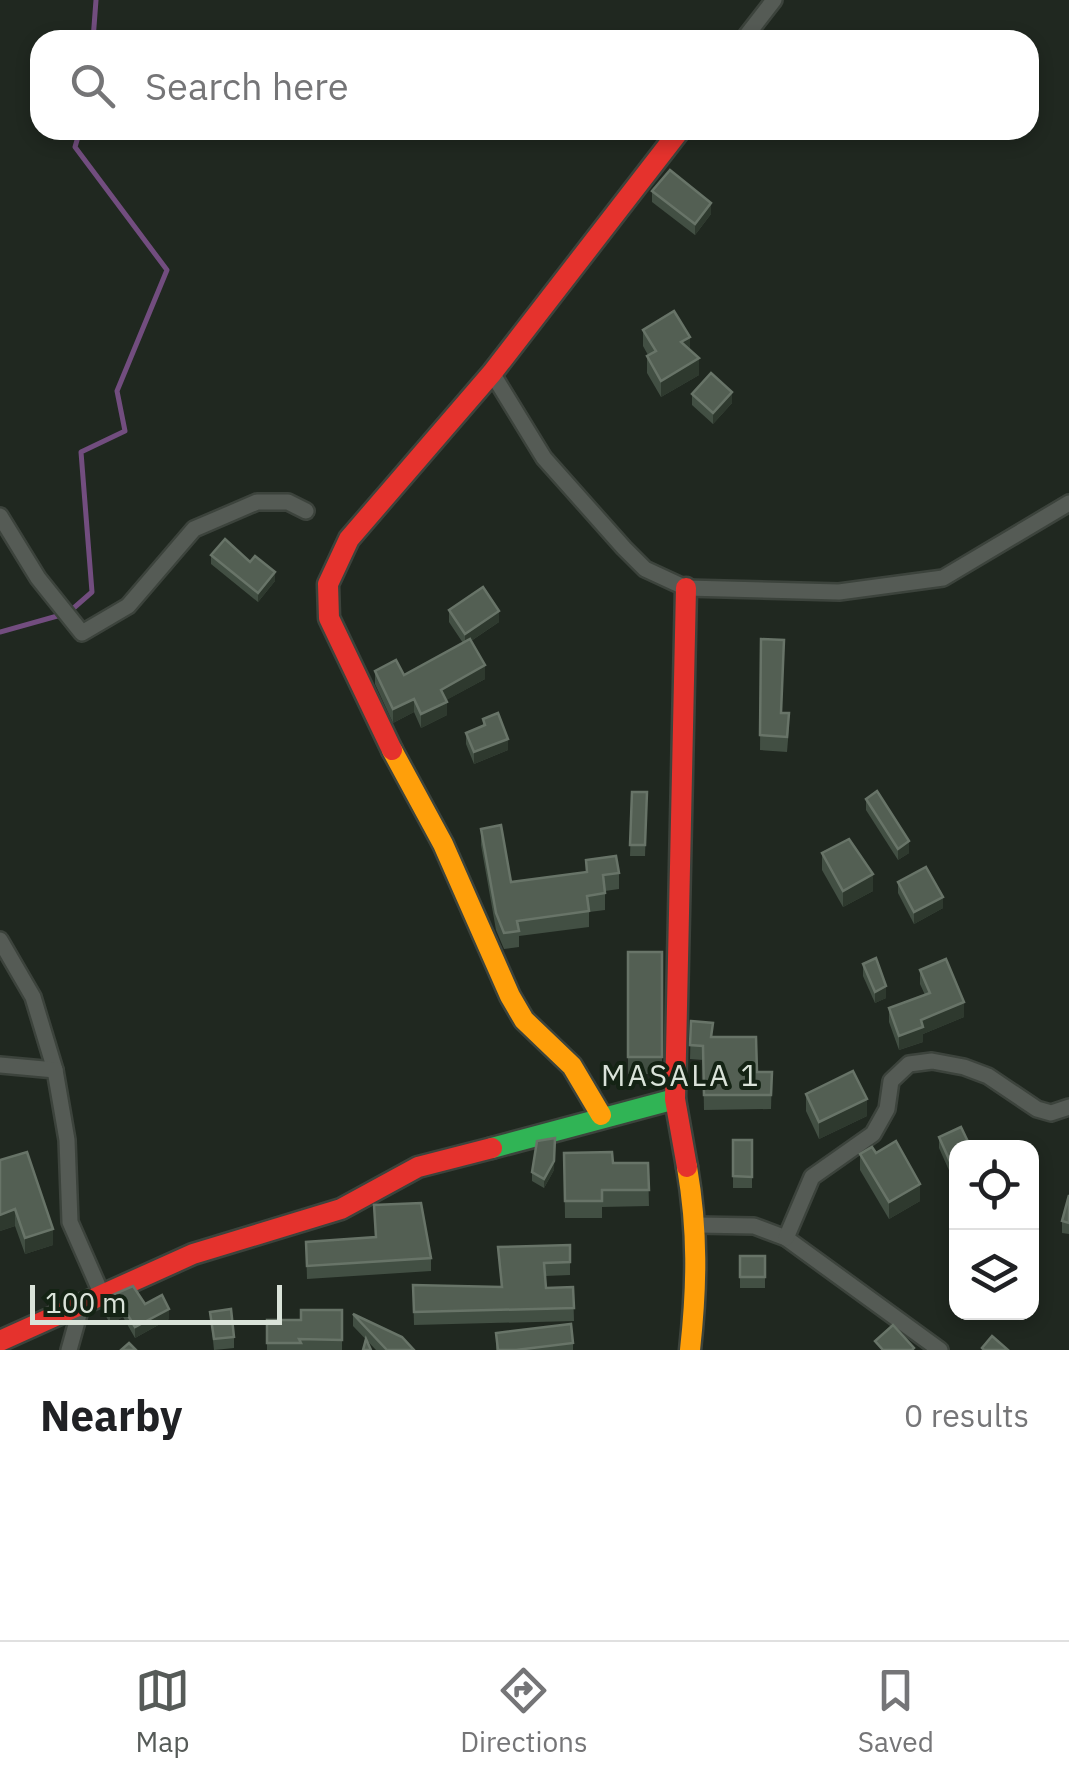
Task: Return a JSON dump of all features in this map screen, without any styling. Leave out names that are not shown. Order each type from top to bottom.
[{"type":"street","points":[[751,30],[774,0]]},
{"type":"street","points":[[602,1115],[588,1086],[524,1020],[510,996],[443,844],[376,720],[325,601],[338,557],[350,539],[492,374],[672,140]]},
{"type":"street","points":[[492,374],[544,458],[624,548],[656,576],[686,588],[839,592],[944,578],[1069,502]]},
{"type":"street","points":[[0,516],[38,578],[82,632],[128,606],[194,529],[257,502],[288,502],[306,510]]},
{"type":"street","points":[[686,588],[674,1099],[697,1226],[698,1273],[690,1350]]},
{"type":"street","points":[[0,940],[34,997],[55,1070],[66,1140],[70,1222],[102,1295]]},
{"type":"street","points":[[786,1238],[812,1177],[873,1134],[886,1109],[891,1082],[909,1064],[932,1061],[964,1067],[988,1076],[1037,1109],[1051,1113],[1069,1106]]},
{"type":"street","points":[[0,1065],[55,1070]]},
{"type":"street","points":[[0,1340],[209,1248],[324,1216],[418,1167],[495,1150],[602,1115],[674,1099]]},
{"type":"street","points":[[697,1226],[754,1226],[786,1238],[940,1350]]},
{"type":"street","points":[[69,1350],[81,1307]]},
{"type":"building","points":[[670,170],[711,203],[695,224],[652,191]]},
{"type":"building","points":[[674,311],[690,337],[681,342],[699,358],[661,381],[647,356],[656,351],[643,330]]},
{"type":"building","points":[[711,373],[732,392],[713,413],[692,394]]},
{"type":"building","points":[[225,539],[250,562],[255,556],[275,572],[258,593],[211,555]]},
{"type":"building","points":[[483,587],[499,611],[465,634],[449,610]]},
{"type":"building","points":[[470,639],[485,665],[441,690],[447,702],[421,714],[414,699],[393,709],[375,671],[396,660],[404,675]]},
{"type":"building","points":[[761,639],[784,640],[781,713],[789,713],[787,737],[760,735]]},
{"type":"building","points":[[498,713],[508,739],[474,752],[466,733],[485,725],[483,719]]},
{"type":"building","points":[[877,791],[909,841],[898,849],[866,799]]},
{"type":"building","points":[[632,792],[647,792],[645,845],[630,845]]},
{"type":"building","points":[[501,825],[511,882],[587,872],[586,860],[616,856],[619,873],[603,875],[605,893],[587,896],[589,911],[517,921],[519,931],[504,933],[496,913],[481,829]]},
{"type":"building","points":[[849,839],[873,874],[843,891],[822,853]]},
{"type":"building","points":[[926,867],[943,897],[914,912],[898,882]]},
{"type":"building","points":[[628,952],[662,952],[662,1057],[628,1057]]},
{"type":"building","points":[[876,958],[886,986],[875,992],[863,964]]},
{"type":"building","points":[[946,959],[964,1002],[921,1020],[923,1027],[899,1036],[889,1008],[930,993],[920,970]]},
{"type":"building","points":[[691,1021],[713,1023],[711,1037],[756,1037],[757,1072],[772,1072],[771,1095],[704,1095],[703,1046],[690,1045]]},
{"type":"building","points":[[853,1071],[867,1099],[819,1122],[806,1094]]},
{"type":"building","points":[[961,1127],[967,1140],[949,1140],[949,1159],[939,1137]]},
{"type":"building","points":[[555,1138],[554,1161],[544,1179],[532,1172],[537,1141]]},
{"type":"building","points":[[733,1140],[752,1140],[752,1177],[733,1176]]},
{"type":"building","points":[[896,1141],[920,1184],[889,1202],[860,1154],[872,1147],[876,1153]]},
{"type":"building","points":[[27,1152],[53,1229],[25,1238],[15,1209],[0,1215],[0,1160]]},
{"type":"building","points":[[612,1152],[613,1163],[648,1163],[649,1190],[602,1190],[602,1201],[565,1201],[564,1153]]},
{"type":"building","points":[[1069,1195],[1069,1223],[1062,1221]]},
{"type":"building","points":[[421,1203],[431,1258],[307,1266],[306,1242],[376,1237],[374,1205]]},
{"type":"building","points":[[570,1245],[570,1262],[544,1263],[546,1288],[573,1287],[574,1308],[414,1312],[413,1285],[502,1287],[498,1247]]},
{"type":"building","points":[[740,1256],[765,1256],[765,1277],[740,1277]]},
{"type":"building","points":[[133,1286],[145,1304],[162,1295],[169,1309],[135,1327],[123,1307],[110,1313],[103,1299]]},
{"type":"building","points":[[231,1309],[234,1337],[214,1339],[210,1312]]},
{"type":"building","points":[[301,1310],[342,1310],[342,1340],[267,1343],[267,1320],[301,1320]]},
{"type":"building","points":[[353,1314],[402,1337],[414,1350],[387,1350]]},
{"type":"building","points":[[571,1324],[573,1343],[498,1350],[496,1333]]},
{"type":"building","points":[[893,1325],[912,1350],[883,1350],[875,1341]]},
{"type":"building","points":[[992,1336],[1008,1350],[984,1350]]},
{"type":"waterway","points":[[94,30],[96,0]]},
{"type":"waterway","points":[[0,632],[68,613],[92,592],[81,452],[125,431],[117,391],[167,270],[75,147],[77,140]]},
{"type":"traffic: fast","points":[[492,1148],[675,1099]]},
{"type":"traffic: slow","points":[[392,750],[443,844],[510,996],[524,1020],[572,1066],[601,1115]]},
{"type":"traffic: slow","points":[[687,1167],[695,1258],[690,1350]]},
{"type":"traffic: jam","points":[[392,750],[329,618],[328,584],[349,539],[492,373],[672,140]]},
{"type":"traffic: jam","points":[[686,588],[675,1099],[687,1167]]},
{"type":"traffic: jam","points":[[0,1341],[193,1254],[341,1209],[418,1167],[492,1148]]},
{"type":"district","name":"MASALA 1","points":[[681,1074]]}]
